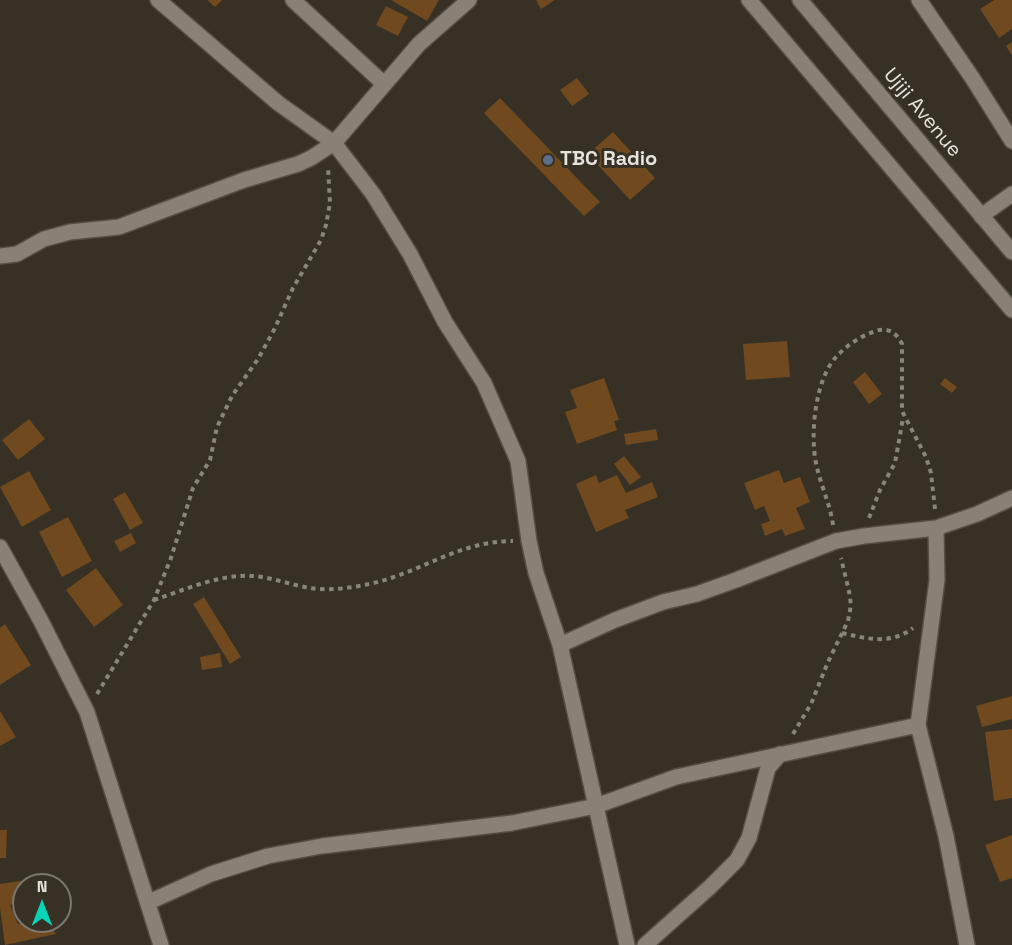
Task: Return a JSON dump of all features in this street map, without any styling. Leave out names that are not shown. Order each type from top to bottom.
[{"type":"street","points":[[158,0],[330,146],[373,194],[410,254],[445,322],[484,382],[518,460],[529,541],[536,573],[560,645],[627,945]]},
{"type":"street","points":[[293,0],[384,84]]},
{"type":"street","points":[[0,256],[17,254],[44,239],[69,232],[119,226],[244,180],[298,165],[330,146],[419,44],[469,0]]},
{"type":"street","points":[[749,0],[1012,310]]},
{"type":"street","name":"Ujiji Avenue","points":[[800,0],[1012,252]]},
{"type":"street","points":[[919,0],[973,78],[1012,141]]},
{"type":"street","points":[[981,216],[1012,194]]},
{"type":"street","points":[[560,645],[615,620],[663,602],[698,594],[836,541],[936,528],[977,514],[1012,498]]},
{"type":"street","points":[[936,528],[937,580],[918,725],[946,836],[967,945]]},
{"type":"street","points":[[0,547],[87,712],[161,945]]},
{"type":"street","points":[[149,902],[211,874],[268,856],[322,846],[512,823],[596,807],[676,777],[918,725]]},
{"type":"street","points":[[645,945],[737,860],[752,830],[768,768],[780,754]]},
{"type":"path","points":[[87,712],[154,600],[171,558],[193,488],[208,467],[217,427],[227,406],[269,340],[293,288],[324,232],[330,203],[330,146]]},
{"type":"path","points":[[780,754],[811,704],[848,621],[851,605],[847,577],[836,541],[830,507],[816,465],[815,410],[822,384],[834,358],[854,341],[876,330],[887,329],[898,334],[902,344],[903,418],[895,463],[880,490],[864,536]]},
{"type":"path","points":[[903,418],[926,457],[931,473],[936,528]]},
{"type":"path","points":[[154,600],[223,579],[250,576],[312,588],[339,588],[370,584],[413,572],[447,554],[470,546],[499,541],[529,541]]},
{"type":"path","points":[[842,633],[873,639],[897,638],[917,626],[934,609]]},
{"type":"building","points":[[207,0],[222,0],[215,7]]},
{"type":"building","points":[[391,0],[439,0],[427,21]]},
{"type":"building","points":[[536,0],[555,0],[541,9]]},
{"type":"building","points":[[994,0],[1012,0],[1012,29],[999,38],[980,9]]},
{"type":"building","points":[[386,6],[408,17],[398,36],[376,25]]},
{"type":"building","points":[[1012,42],[1012,56],[1006,46]]},
{"type":"building","points":[[577,78],[589,94],[572,106],[560,90]]},
{"type":"building","name":"TBC Radio","points":[[500,98],[600,202],[584,216],[484,113]]},
{"type":"building","points":[[613,132],[655,178],[630,200],[588,154]]},
{"type":"building","points":[[787,341],[790,377],[746,380],[743,344]]},
{"type":"building","points":[[865,372],[882,394],[869,404],[853,382]]},
{"type":"building","points":[[604,378],[619,420],[614,421],[617,430],[577,444],[565,412],[577,408],[570,390]]},
{"type":"building","points":[[945,378],[957,387],[952,393],[940,384]]},
{"type":"building","points":[[29,419],[45,439],[18,460],[2,440]]},
{"type":"building","points":[[656,429],[658,440],[626,445],[624,434]]},
{"type":"building","points":[[624,456],[641,477],[630,485],[614,464]]},
{"type":"building","points":[[779,470],[784,483],[800,477],[810,502],[796,508],[805,529],[785,536],[782,529],[765,536],[761,524],[770,521],[764,506],[755,510],[744,483]]},
{"type":"building","points":[[29,471],[51,510],[22,527],[0,487]]},
{"type":"building","points":[[596,475],[599,483],[617,475],[626,493],[652,482],[658,497],[625,510],[629,518],[596,532],[576,484]]},
{"type":"building","points":[[125,492],[143,523],[130,530],[113,499]]},
{"type":"building","points":[[68,517],[92,561],[62,577],[39,532]]},
{"type":"building","points":[[131,533],[136,543],[120,552],[114,541]]},
{"type":"building","points":[[96,568],[123,605],[94,627],[66,590]]},
{"type":"building","points":[[204,597],[241,657],[230,664],[193,604]]},
{"type":"building","points":[[5,624],[31,665],[0,685],[0,628]]},
{"type":"building","points":[[220,653],[222,667],[202,670],[200,657]]},
{"type":"building","points":[[1012,696],[1012,719],[982,727],[976,706]]},
{"type":"building","points":[[0,711],[16,737],[0,746]]},
{"type":"building","points":[[1012,729],[1012,798],[994,801],[985,732]]},
{"type":"building","points":[[0,830],[7,830],[6,858],[0,858]]},
{"type":"building","points":[[1012,835],[1012,878],[1000,882],[985,845]]},
{"type":"building","points":[[12,882],[12,904],[10,905],[12,933],[56,934],[5,945],[0,908],[0,884]]},
{"type":"place","name":"TBC Radio","points":[[548,160]]}]
